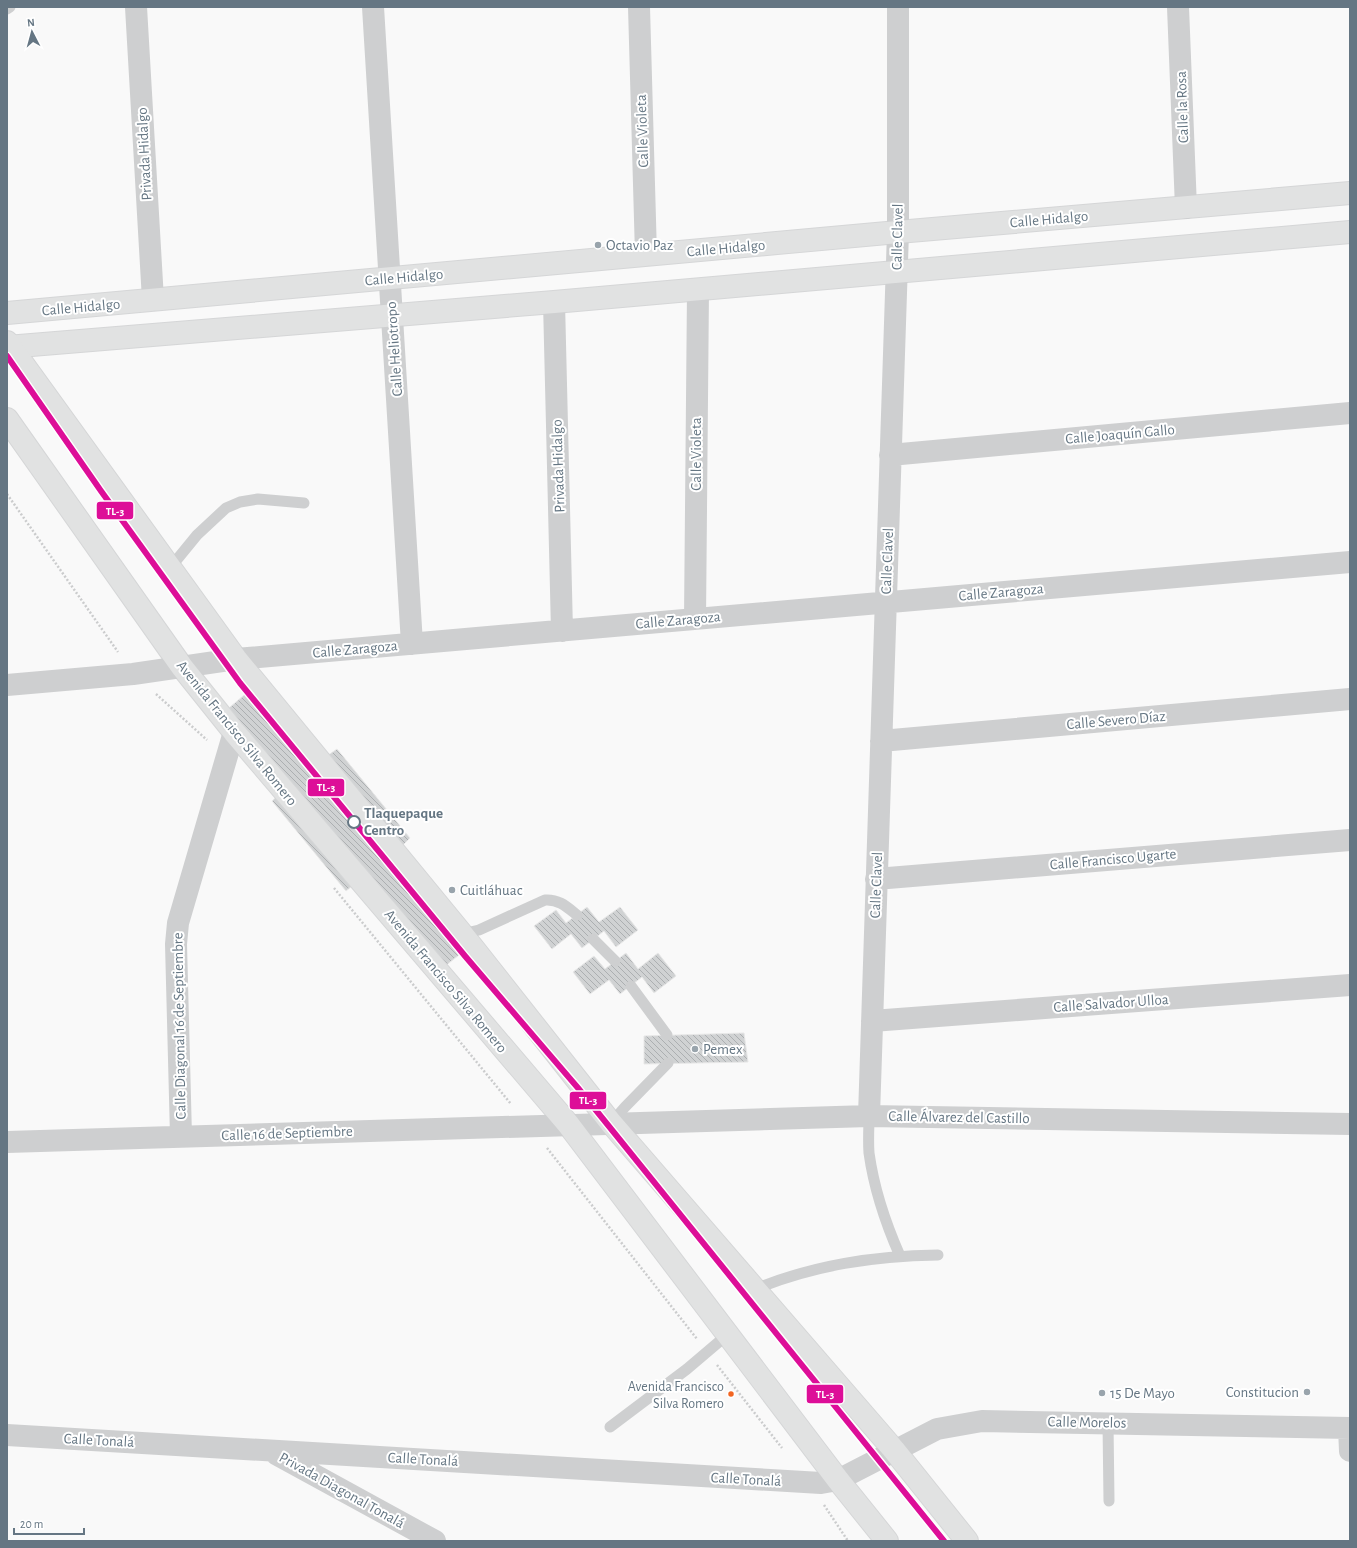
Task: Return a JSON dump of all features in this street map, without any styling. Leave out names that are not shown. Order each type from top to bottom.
[{"type":"main road","name":"Calle Hidalgo","points":[[7,313],[898,232],[1350,193]]},
{"type":"main road","points":[[8,345],[698,290],[1350,232]]},
{"type":"main road","points":[[8,345],[236,659],[462,934],[611,1123],[894,1450],[967,1541]]},
{"type":"main road","name":"Avenida Francisco Silva Romero","points":[[7,420],[182,667],[234,732],[568,1124],[727,1335],[838,1480],[887,1541]]},
{"type":"street","name":"Privada Hidalgo","points":[[136,7],[153,300]]},
{"type":"street","name":"Calle Heliotropo","points":[[373,7],[412,644]]},
{"type":"street","name":"Calle Violeta","points":[[639,7],[646,255]]},
{"type":"street","name":"Calle Clavel","points":[[869,1116],[898,232],[898,7]]},
{"type":"street","name":"Calle la Rosa","points":[[1178,7],[1186,208]]},
{"type":"street","name":"Calle Violeta","points":[[695,619],[698,290]]},
{"type":"street","name":"Privada Hidalgo","points":[[554,302],[562,631]]},
{"type":"street","name":"Calle Joaquín Gallo","points":[[890,455],[1350,413]]},
{"type":"street","name":"Calle Zaragoza","points":[[7,685],[133,674],[236,659],[1350,562]]},
{"type":"street","name":"Calle Severo Díaz","points":[[881,741],[1350,699]]},
{"type":"street","name":"Calle Diagonal 16 de Septiembre","points":[[181,1136],[176,944],[178,923],[234,732]]},
{"type":"street","name":"Calle Francisco Ugarte","points":[[876,879],[1350,840]]},
{"type":"street","name":"Calle Salvador Ulloa","points":[[872,1021],[1350,985]]},
{"type":"street","name":"Calle Álvarez del Castillo","points":[[568,1124],[869,1116],[1350,1124]]},
{"type":"street","name":"Calle 16 de Septiembre","points":[[7,1142],[568,1124]]},
{"type":"street","name":"Calle Morelos","points":[[838,1480],[937,1429],[982,1421],[1349,1428]]},
{"type":"street","points":[[1349,1428],[1350,1451]]},
{"type":"street","name":"Calle Tonalá","points":[[7,1434],[810,1483],[838,1480]]},
{"type":"street","name":"Privada Diagonal Tonalá","points":[[269,1450],[435,1541]]},
{"type":"lane","points":[[170,568],[196,535],[226,508],[240,502],[258,499],[304,503]]},
{"type":"lane","points":[[462,934],[479,930],[545,900],[553,899],[561,902],[577,915]]},
{"type":"lane","points":[[593,940],[615,961]]},
{"type":"lane","points":[[631,986],[667,1036]]},
{"type":"lane","points":[[611,1123],[668,1063]]},
{"type":"lane","points":[[869,1116],[869,1151],[875,1187],[885,1222],[900,1256]]},
{"type":"lane","points":[[754,1289],[810,1271],[854,1261],[900,1256],[938,1255]]},
{"type":"lane","points":[[610,1427],[707,1353],[727,1335]]},
{"type":"lane","points":[[1108,1423],[1109,1501]]},
{"type":"path","points":[[7,494],[133,674],[227,757]]},
{"type":"path","points":[[332,886],[528,1125],[785,1452]]},
{"type":"path","points":[[810,1483],[848,1541]]},
{"type":"building","name":"Tlaquepaque Centro","points":[[263,679],[327,756],[337,749],[410,838],[400,848],[478,940],[435,974],[358,881],[346,891],[272,801],[284,790],[223,713]]},
{"type":"building","points":[[587,907],[599,922],[620,907],[638,930],[616,947],[604,931],[582,948],[571,934],[552,949],[534,926],[556,910],[566,923]]},
{"type":"building","points":[[626,953],[638,969],[658,953],[676,976],[654,993],[642,977],[620,994],[609,980],[590,994],[573,972],[594,956],[605,969]]},
{"type":"building","name":"Pemex","points":[[744,1033],[748,1062],[644,1064],[644,1036]]},
{"type":"transit line","name":"TL-3","points":[[7,356],[101,491],[240,683],[465,956],[578,1088],[944,1541]]},
{"type":"place","name":"Octavio Paz","points":[[598,245]]},
{"type":"place","name":"Tlaquepaque Centro","points":[[354,822]]},
{"type":"place","name":"Cuitláhuac","points":[[452,890]]},
{"type":"place","name":"Pemex","points":[[695,1049]]},
{"type":"place","name":"Constitucion","points":[[1307,1392]]},
{"type":"place","name":"15 De Mayo","points":[[1102,1393]]},
{"type":"place","name":"Avenida Francisco Silva Romero","points":[[731,1394]]}]
